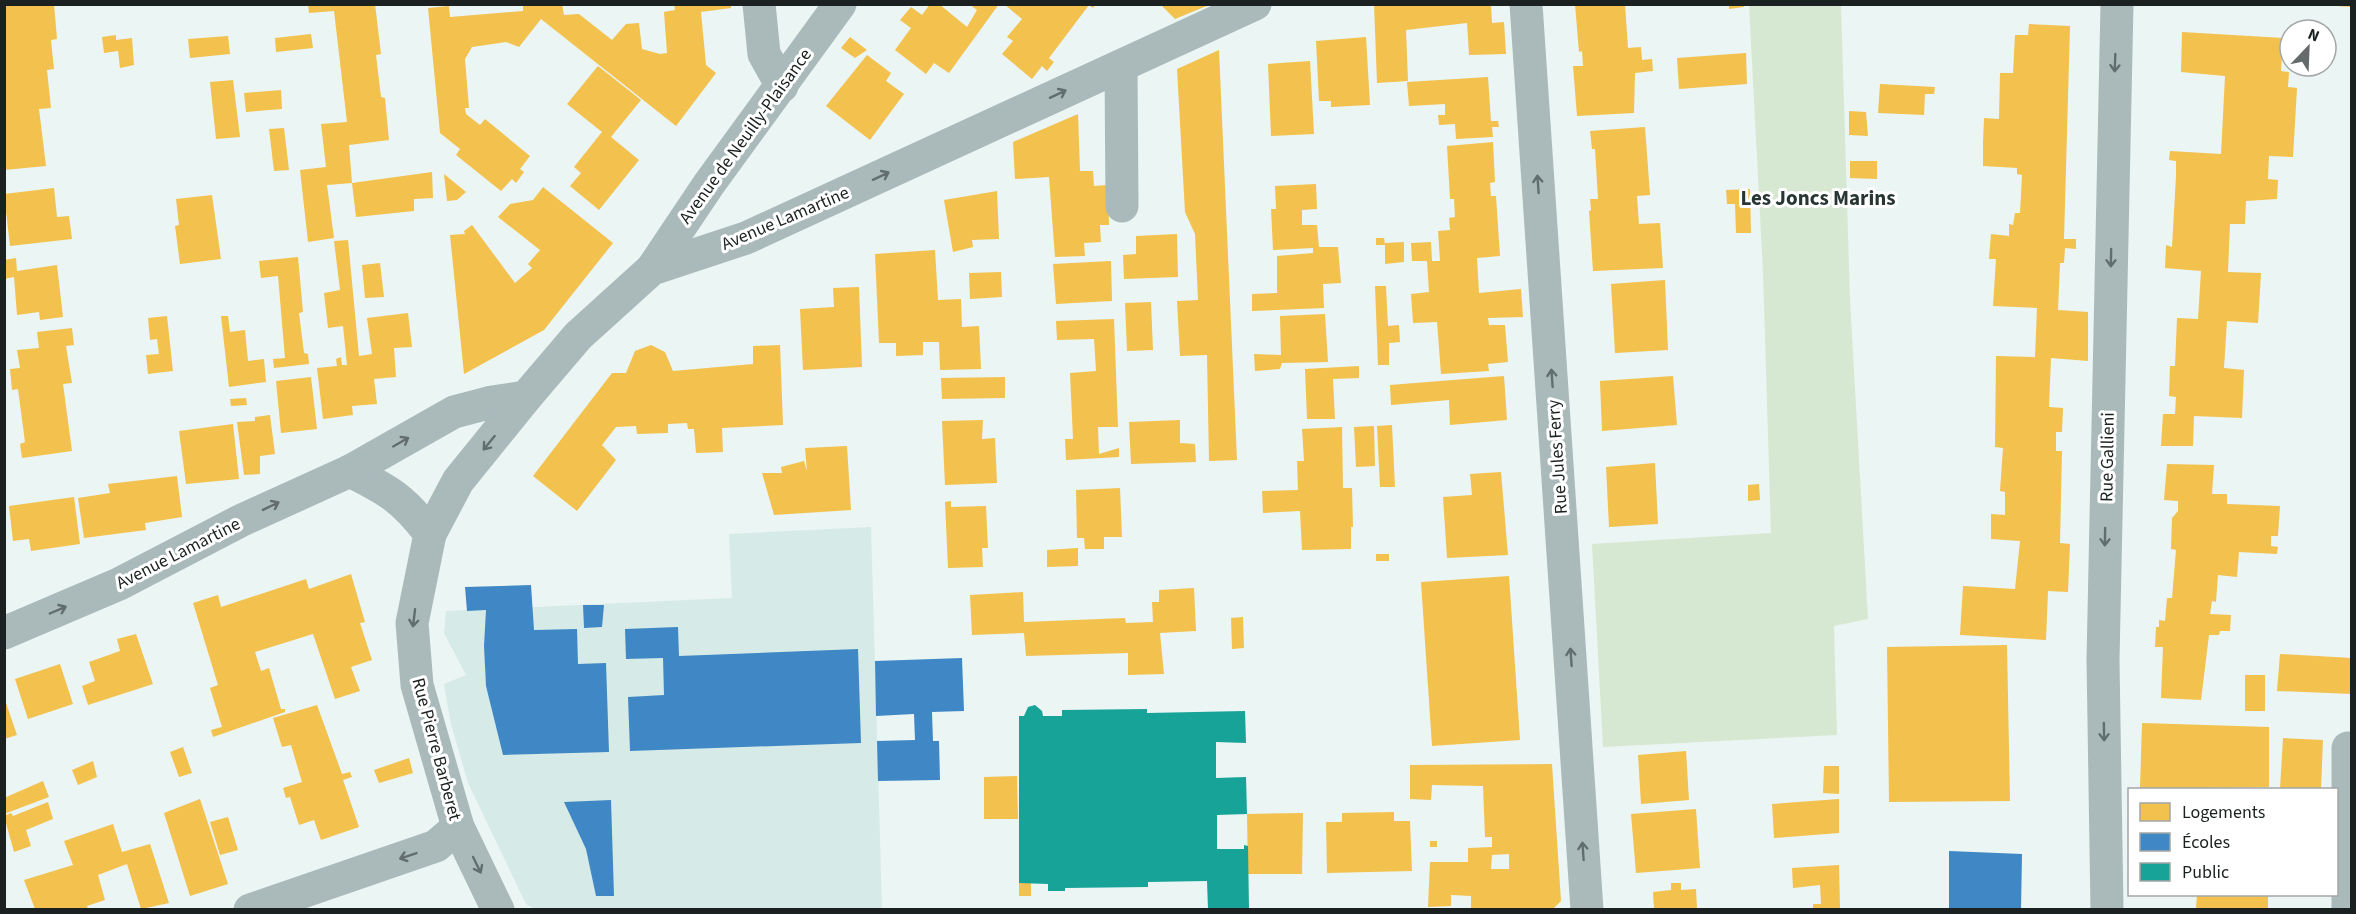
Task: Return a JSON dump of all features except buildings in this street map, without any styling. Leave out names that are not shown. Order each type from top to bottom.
[{"type":"street","points":[[759,4],[764,54],[782,86]]},
{"type":"street","name":"Avenue de Neuilly-Plaisance","points":[[652,269],[709,184],[840,4]]},
{"type":"street","name":"Avenue Lamartine","points":[[4,633],[119,584],[240,520],[350,471],[454,412],[492,402],[526,397],[578,336],[652,269],[746,238],[1255,4]]},
{"type":"street","name":"Rue Jules Ferry","points":[[1526,4],[1587,909]]},
{"type":"street","name":"Rue Gallieni","points":[[2108,909],[2103,660],[2117,4]]},
{"type":"street","points":[[1121,66],[1122,206]]},
{"type":"street","name":"Rue Pierre Barberet","points":[[498,909],[458,827],[417,685],[412,623],[430,534],[458,481],[526,397]]},
{"type":"street","points":[[350,471],[390,491],[415,515],[430,534]]},
{"type":"street","points":[[2348,748],[2348,909]]},
{"type":"street","points":[[250,909],[436,846],[458,827]]},
{"type":"shaded area","points":[[871,527],[882,909],[536,910],[526,904],[468,783],[451,724],[444,684],[466,675],[444,633],[446,611],[732,598],[729,534]]},
{"type":"green space","points":[[1749,5],[1841,5],[1850,300],[1868,619],[1834,626],[1837,735],[1603,747],[1592,544],[1771,533],[1763,272]]},
{"type":"district","name":"Les Joncs Marins","points":[[1818,198]]}]
